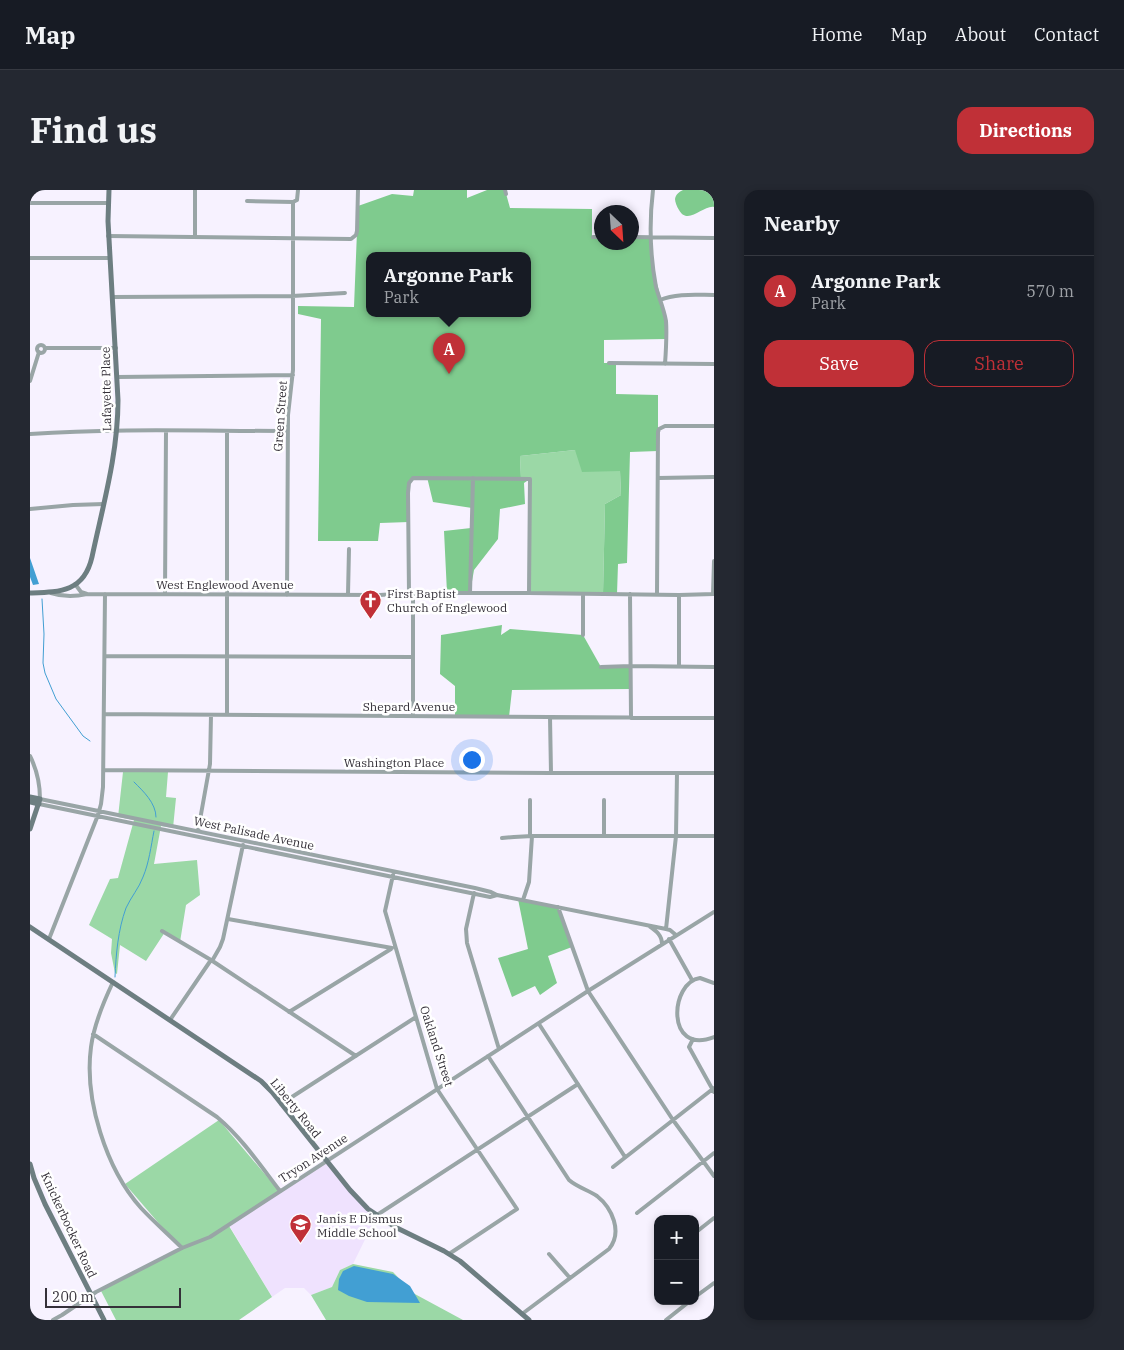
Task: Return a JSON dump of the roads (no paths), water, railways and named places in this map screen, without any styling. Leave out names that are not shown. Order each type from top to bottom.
[{"type":"main road","name":"Lafayette Place","points":[[75,584],[82,578],[89,566],[104,504],[117,430],[118,400],[109,258],[108,190]]},
{"type":"main road","points":[[51,592],[65,590],[75,584]]},
{"type":"main road","name":"West Englewood Avenue","points":[[30,593],[51,592]]},
{"type":"main road","name":"West Palisade Avenue","points":[[30,797],[40,802]]},
{"type":"main road","name":"West Palisade Avenue","points":[[30,802],[40,802]]},
{"type":"main road","points":[[30,829],[40,802]]},
{"type":"main road","name":"Liberty Road","points":[[30,927],[260,1081],[281,1104],[350,1190],[377,1216],[449,1254],[528,1320]]},
{"type":"main road","name":"Knickerbocker Road","points":[[30,1164],[45,1204],[104,1320]]},
{"type":"street","points":[[194,237],[195,190]]},
{"type":"street","points":[[247,201],[293,202],[297,200],[298,190]]},
{"type":"street","points":[[108,236],[351,238],[357,233],[358,190]]},
{"type":"street","points":[[653,190],[650,238],[654,272],[666,323],[665,364]]},
{"type":"street","name":"Green Street","points":[[287,594],[287,431],[293,375],[293,202]]},
{"type":"street","points":[[30,203],[108,203]]},
{"type":"street","points":[[639,238],[714,238]]},
{"type":"street","points":[[30,258],[109,258]]},
{"type":"street","points":[[112,297],[292,296],[345,293]]},
{"type":"street","points":[[660,300],[676,296],[714,294]]},
{"type":"street","points":[[30,381],[39,352],[44,352],[45,348],[116,348]]},
{"type":"street","points":[[609,363],[714,364]]},
{"type":"street","points":[[117,377],[293,375]]},
{"type":"street","points":[[657,594],[658,432],[662,427],[714,426]]},
{"type":"street","points":[[30,434],[117,430],[287,431]]},
{"type":"street","points":[[165,594],[166,431]]},
{"type":"street","points":[[227,431],[227,715]]},
{"type":"street","points":[[658,478],[714,477]]},
{"type":"street","points":[[413,716],[408,494],[409,483],[413,478],[530,479],[529,593]]},
{"type":"street","points":[[470,593],[473,478]]},
{"type":"street","points":[[30,509],[104,504]]},
{"type":"street","points":[[348,594],[349,549]]},
{"type":"street","points":[[714,561],[714,594]]},
{"type":"street","points":[[75,584],[81,592],[87,594]]},
{"type":"street","name":"West Englewood Avenue","points":[[51,592],[61,596],[87,594],[411,593],[714,594]]},
{"type":"street","points":[[49,940],[99,813],[103,770],[105,594]]},
{"type":"street","points":[[583,594],[583,635]]},
{"type":"street","points":[[630,594],[631,718]]},
{"type":"street","points":[[679,595],[679,667]]},
{"type":"street","points":[[105,656],[413,657]]},
{"type":"street","points":[[600,667],[714,667]]},
{"type":"street","name":"Shepard Avenue","points":[[104,714],[714,718]]},
{"type":"street","points":[[197,834],[210,771],[211,715]]},
{"type":"street","points":[[550,717],[551,773]]},
{"type":"street","points":[[30,756],[38,776],[40,802]]},
{"type":"street","name":"Washington Place","points":[[103,770],[551,773],[714,772]]},
{"type":"street","points":[[666,929],[676,836],[677,773]]},
{"type":"street","points":[[523,900],[528,882],[531,836],[530,800]]},
{"type":"street","points":[[604,800],[604,836]]},
{"type":"street","name":"West Palisade Avenue","points":[[40,802],[475,888],[491,892],[497,896]]},
{"type":"street","points":[[502,838],[514,836],[714,836]]},
{"type":"street","points":[[170,1020],[220,947],[228,919],[243,843]]},
{"type":"street","name":"West Palisade Avenue","points":[[243,843],[474,894],[490,897],[497,896]]},
{"type":"street","name":"Oakland Street","points":[[394,872],[385,911],[437,1089],[517,1210],[449,1254]]},
{"type":"street","points":[[475,888],[466,929],[467,943],[499,1049]]},
{"type":"street","points":[[497,896],[666,929],[676,935]]},
{"type":"street","points":[[558,907],[588,991],[673,1120],[714,1176]]},
{"type":"street","name":"Tryon Avenue","points":[[53,1320],[62,1316],[91,1295],[182,1248],[210,1237],[588,991],[714,912]]},
{"type":"street","points":[[228,919],[394,947]]},
{"type":"street","points":[[647,925],[658,934],[662,944]]},
{"type":"street","points":[[162,931],[211,960],[356,1056]]},
{"type":"street","points":[[670,939],[692,980]]},
{"type":"street","points":[[289,1012],[394,947]]},
{"type":"street","points":[[714,983],[700,978],[692,980],[687,984],[680,997],[678,1017],[681,1031],[686,1037],[706,1039],[714,1036]]},
{"type":"street","points":[[113,982],[101,1009],[93,1034],[90,1068],[92,1097],[99,1129],[111,1159],[141,1208],[182,1248]]},
{"type":"street","points":[[281,1104],[416,1017]]},
{"type":"street","points":[[539,1024],[625,1157]]},
{"type":"street","points":[[93,1034],[227,1125],[239,1137],[280,1191]]},
{"type":"street","points":[[613,1167],[713,1090],[689,1046],[693,1039]]},
{"type":"street","points":[[488,1056],[569,1180],[573,1184],[596,1195],[608,1210],[615,1225],[616,1235],[609,1249],[522,1314]]},
{"type":"street","points":[[377,1216],[578,1084]]},
{"type":"street","points":[[637,1213],[714,1153]]},
{"type":"street","points":[[699,1229],[714,1218]]},
{"type":"street","points":[[548,1254],[570,1278]]},
{"type":"street","points":[[699,1294],[714,1283]]},
{"type":"street","points":[[666,1320],[685,1305]]},
{"type":"water","points":[[30,558],[39,584],[33,585],[30,577]]},
{"type":"water","points":[[354,1266],[393,1274],[410,1286],[420,1303],[367,1302],[338,1290],[339,1279],[343,1271]]},
{"type":"waterway","points":[[42,599],[43,663],[45,673],[56,699],[83,736],[90,741]]},
{"type":"waterway","points":[[134,782],[151,802],[156,817]]},
{"type":"waterway","points":[[115,977],[118,942],[123,916],[145,872],[154,831]]},
{"type":"place","name":"Argonne Park","points":[[449,374]]},
{"type":"place","name":"First Baptist Church of Englewood","points":[[371,619]]},
{"type":"place","name":"Janis E Dismus Middle School","points":[[301,1244]]}]
